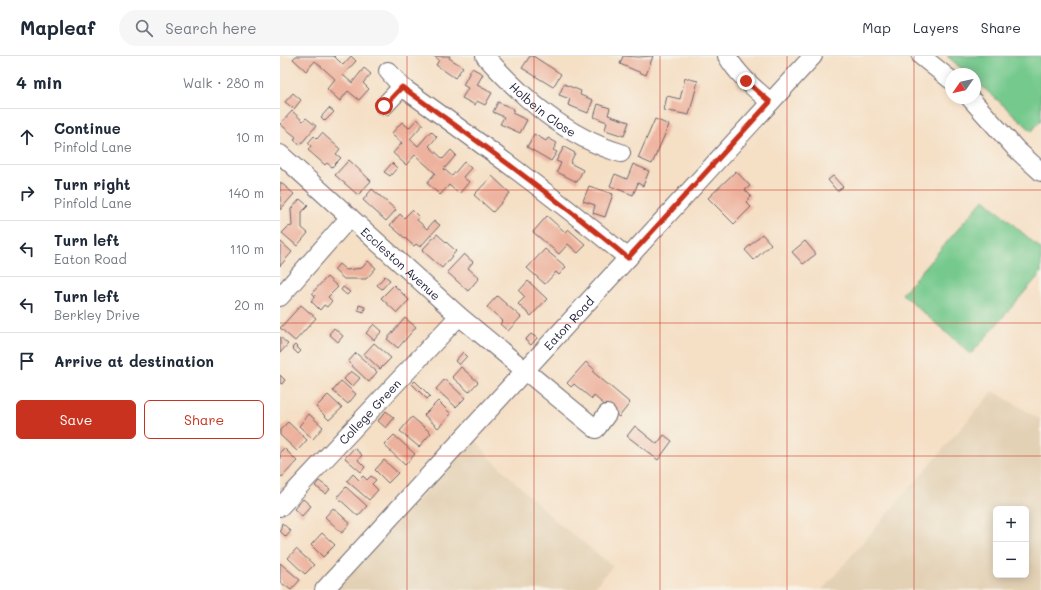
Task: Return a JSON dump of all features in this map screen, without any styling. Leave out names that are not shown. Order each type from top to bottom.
[{"type":"street","name":"Holbein Close","points":[[485,56],[539,109],[560,125],[612,155]]},
{"type":"street","points":[[727,56],[734,68],[746,81],[770,102]]},
{"type":"street","name":"Eaton Road","points":[[324,590],[813,56]]},
{"type":"street","points":[[921,56],[945,75]]},
{"type":"street","points":[[388,71],[402,87],[530,179],[572,211],[628,258]]},
{"type":"street","points":[[384,106],[402,87]]},
{"type":"street","points":[[975,104],[1016,149],[1041,172]]},
{"type":"street","name":"Eccleston Avenue","points":[[280,154],[459,316],[596,429],[608,414]]},
{"type":"street","points":[[280,297],[350,217]]},
{"type":"street","name":"College Green","points":[[280,507],[459,316]]},
{"type":"shaded area","points":[[993,391],[1041,420],[1041,590],[822,590]]},
{"type":"shaded area","points":[[475,439],[489,457],[559,524],[613,566],[592,590],[334,590]]},
{"type":"green space","points":[[947,56],[1041,56],[1041,120],[1032,131],[981,85],[981,68],[961,68]]},
{"type":"green space","points":[[984,199],[1041,249],[1041,273],[971,354],[902,294]]},
{"type":"building","points":[[296,56],[334,56],[343,65],[351,56],[356,61],[343,75],[352,83],[364,68],[371,74],[363,83],[369,89],[359,100],[348,91],[340,101],[327,89],[335,79],[315,61],[306,71],[293,59]]},
{"type":"building","points":[[434,56],[450,56],[449,58],[463,67],[455,78],[436,65],[439,60]]},
{"type":"building","points":[[530,56],[533,56],[561,74],[553,87],[522,68]]},
{"type":"building","points":[[623,56],[653,56],[646,75],[620,64]]},
{"type":"building","points":[[472,68],[483,74],[477,85],[492,93],[485,105],[477,101],[475,105],[462,98],[468,88],[463,85]]},
{"type":"building","points":[[685,78],[698,81],[689,115],[664,110],[667,96],[680,99]]},
{"type":"building","points":[[564,84],[581,91],[580,95],[593,100],[588,113],[568,105],[570,99],[559,95]]},
{"type":"building","points":[[293,93],[301,100],[294,109],[285,102]]},
{"type":"building","points":[[498,102],[514,109],[512,113],[527,120],[520,133],[500,124],[504,117],[493,112]]},
{"type":"building","points":[[598,104],[610,108],[608,115],[629,122],[624,136],[605,130],[607,122],[594,117]]},
{"type":"building","points":[[329,108],[334,112],[325,121],[321,117]]},
{"type":"building","points":[[292,111],[303,121],[306,118],[316,126],[300,145],[294,140],[296,137],[280,124]]},
{"type":"building","points":[[417,119],[423,124],[410,139],[418,146],[431,131],[437,137],[429,146],[443,159],[451,150],[456,155],[444,169],[452,176],[464,162],[471,168],[463,177],[469,182],[459,194],[449,185],[440,195],[427,183],[435,173],[415,155],[406,165],[393,153],[402,143],[391,134],[402,122],[409,128]]},
{"type":"building","points":[[655,119],[669,125],[652,164],[638,158]]},
{"type":"building","points":[[322,133],[340,149],[336,154],[341,158],[332,167],[327,163],[325,165],[308,150],[311,146],[308,143],[314,136],[317,139]]},
{"type":"building","points":[[534,134],[546,141],[548,138],[557,143],[553,150],[557,152],[551,161],[527,147]]},
{"type":"building","points":[[564,147],[575,153],[570,163],[583,170],[577,182],[557,172],[561,163],[556,161]]},
{"type":"building","points":[[349,160],[371,181],[358,195],[335,175]]},
{"type":"building","points":[[392,163],[397,168],[390,176],[384,172]]},
{"type":"building","points":[[633,164],[649,171],[643,186],[638,183],[633,195],[610,186],[615,174],[627,179]]},
{"type":"building","points":[[736,171],[750,186],[745,190],[751,196],[746,202],[751,207],[734,224],[708,198]]},
{"type":"building","points":[[492,176],[510,193],[493,212],[474,195]]},
{"type":"building","points":[[833,176],[843,187],[837,191],[828,180]]},
{"type":"building","points":[[280,182],[294,194],[280,210]]},
{"type":"building","points":[[589,186],[613,194],[605,217],[593,213],[595,205],[583,201]]},
{"type":"building","points":[[372,189],[396,210],[386,221],[363,200]]},
{"type":"building","points":[[300,199],[308,206],[302,212],[302,228],[308,233],[297,246],[282,233],[288,227],[292,226],[291,209]]},
{"type":"building","points":[[412,210],[419,217],[417,220],[427,229],[434,221],[440,225],[420,247],[416,244],[414,246],[390,225],[400,214],[404,218]]},
{"type":"building","points":[[547,216],[565,232],[568,229],[586,245],[578,253],[568,244],[559,254],[533,232]]},
{"type":"building","points":[[437,234],[456,251],[442,268],[422,250]]},
{"type":"building","points":[[762,234],[771,244],[754,260],[745,250]]},
{"type":"building","points":[[805,241],[816,254],[803,264],[792,252]]},
{"type":"building","points":[[281,242],[292,252],[280,266],[280,243]]},
{"type":"building","points":[[545,249],[566,267],[559,275],[556,272],[545,284],[527,268]]},
{"type":"building","points":[[464,254],[473,262],[468,268],[479,278],[468,291],[447,272]]},
{"type":"building","points":[[368,261],[376,268],[366,279],[344,279],[334,270],[339,264],[346,270],[362,268]]},
{"type":"building","points":[[385,276],[390,280],[382,289],[377,285]]},
{"type":"building","points":[[327,277],[338,287],[328,297],[332,301],[327,307],[324,305],[320,310],[311,301],[315,296],[312,293]]},
{"type":"building","points":[[528,281],[547,299],[531,316],[518,304],[525,297],[519,291]]},
{"type":"building","points":[[394,285],[409,300],[397,313],[381,298]]},
{"type":"building","points":[[343,287],[350,292],[347,295],[341,290]]},
{"type":"building","points":[[497,296],[521,317],[508,331],[500,324],[503,321],[487,307]]},
{"type":"building","points":[[301,305],[316,318],[295,341],[280,328]]},
{"type":"building","points":[[359,305],[365,307],[364,312],[358,310]]},
{"type":"building","points":[[405,318],[416,327],[398,348],[387,339]]},
{"type":"building","points":[[374,324],[382,331],[374,340],[366,333]]},
{"type":"building","points":[[334,328],[343,336],[338,342],[329,334]]},
{"type":"building","points":[[531,334],[537,338],[531,345],[525,340]]},
{"type":"building","points":[[280,337],[288,344],[280,353]]},
{"type":"building","points":[[374,343],[391,358],[380,369],[364,354]]},
{"type":"building","points":[[295,345],[301,351],[298,354],[292,348]]},
{"type":"building","points":[[463,352],[467,356],[459,365],[455,361]]},
{"type":"building","points":[[356,353],[377,372],[369,382],[348,362]]},
{"type":"building","points":[[586,362],[595,370],[593,372],[630,403],[619,417],[594,396],[592,399],[574,384],[571,387],[567,383]]},
{"type":"building","points":[[461,367],[478,382],[469,392],[452,377]]},
{"type":"building","points":[[351,371],[360,378],[352,387],[344,379]]},
{"type":"building","points":[[280,375],[285,380],[282,384],[280,383]]},
{"type":"building","points":[[445,379],[465,398],[456,407],[436,389]]},
{"type":"building","points":[[341,381],[356,394],[348,404],[333,391]]},
{"type":"building","points":[[415,381],[430,396],[427,399],[412,384]]},
{"type":"building","points":[[328,395],[342,408],[329,420],[316,407]]},
{"type":"building","points":[[438,401],[451,414],[438,428],[424,415]]},
{"type":"building","points":[[386,411],[394,418],[386,428],[378,421]]},
{"type":"building","points":[[309,414],[323,427],[313,439],[299,426]]},
{"type":"building","points":[[412,417],[431,433],[419,447],[400,431]]},
{"type":"building","points":[[288,422],[307,440],[297,451],[280,435],[280,430]]},
{"type":"building","points":[[635,426],[657,444],[664,435],[672,441],[658,460],[627,436]]},
{"type":"building","points":[[394,435],[415,454],[405,465],[384,445]]},
{"type":"building","points":[[284,448],[297,461],[282,477],[280,475],[280,452]]},
{"type":"building","points":[[354,448],[362,455],[358,460],[365,467],[361,472],[345,458]]},
{"type":"building","points":[[384,460],[398,473],[388,483],[375,470]]},
{"type":"building","points":[[353,474],[359,480],[363,476],[367,480],[371,476],[376,480],[372,484],[378,490],[369,500],[347,481]]},
{"type":"building","points":[[319,481],[330,489],[326,494],[315,486]]},
{"type":"building","points":[[346,487],[367,506],[358,516],[337,497]]},
{"type":"building","points":[[303,499],[311,506],[302,516],[294,509]]},
{"type":"building","points":[[333,508],[350,523],[342,533],[325,517]]},
{"type":"building","points":[[282,523],[291,531],[286,537],[280,531]]},
{"type":"building","points":[[322,533],[335,545],[323,557],[311,545]]},
{"type":"building","points":[[296,549],[314,565],[305,574],[288,558]]},
{"type":"building","points":[[280,563],[300,580],[291,590],[280,582]]},
{"type":"route","points":[[384,106],[402,87],[572,211],[628,258],[770,102],[746,81]]}]
